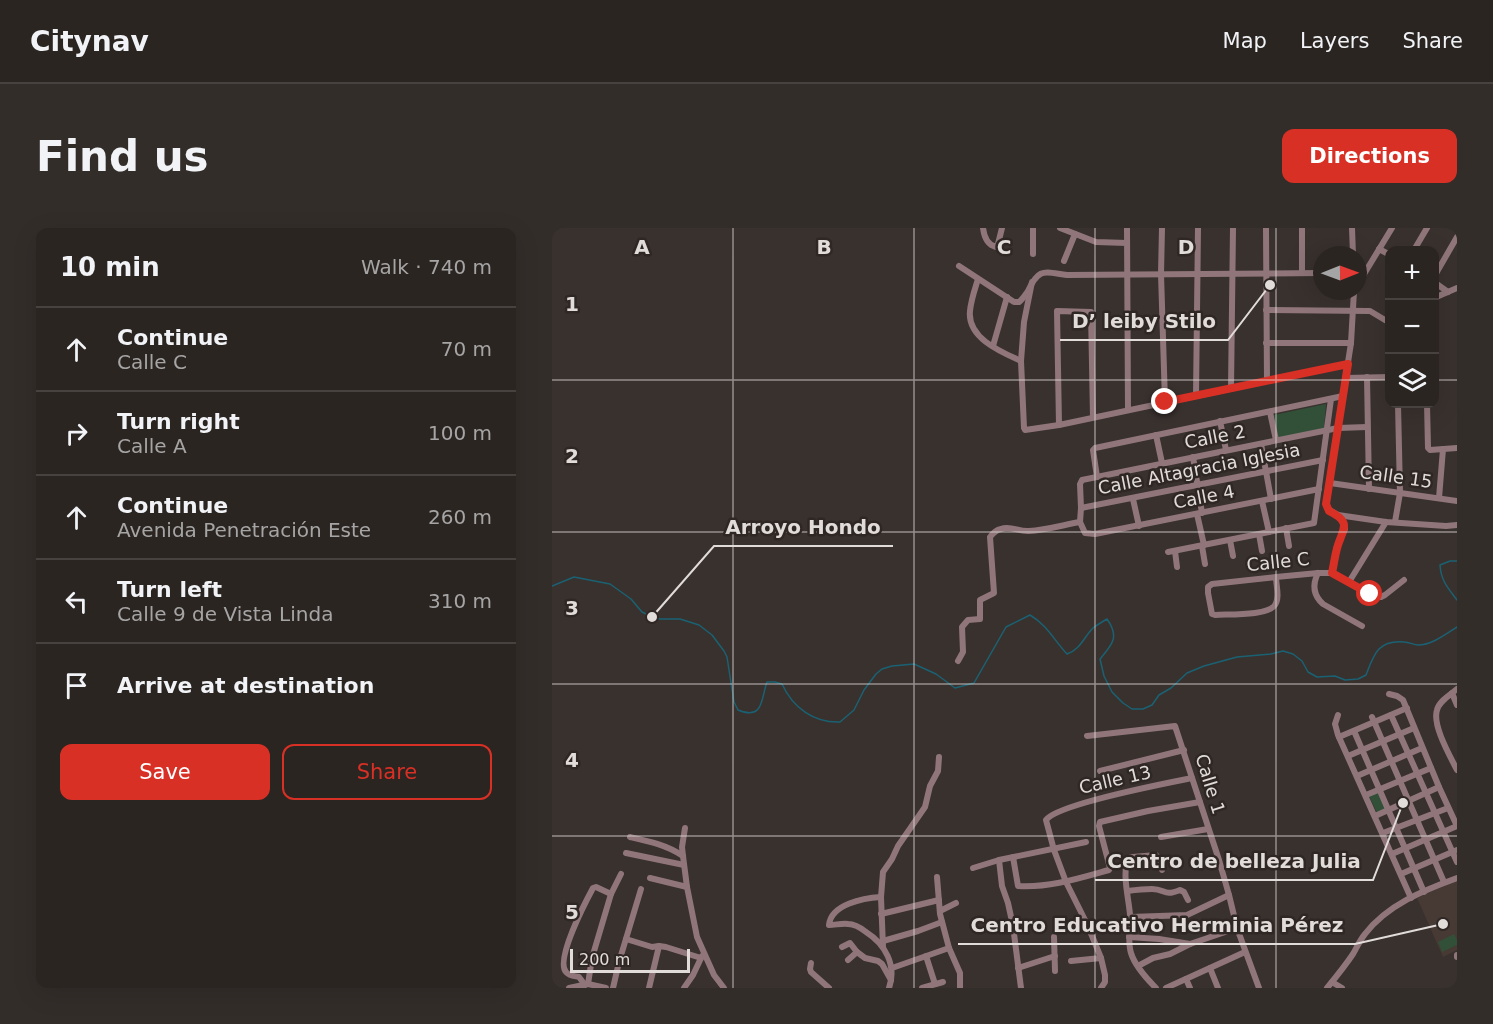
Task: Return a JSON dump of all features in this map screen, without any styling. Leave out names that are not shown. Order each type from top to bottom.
[{"type":"street","points":[[983,228],[988,242],[994,247],[998,244],[1002,228]]},
{"type":"street","points":[[1033,228],[1033,254]]},
{"type":"street","points":[[1060,228],[1096,242],[1127,243]]},
{"type":"street","points":[[1127,228],[1128,410]]},
{"type":"street","points":[[1162,228],[1165,402]]},
{"type":"street","points":[[1196,396],[1198,228]]},
{"type":"street","points":[[1231,388],[1233,228]]},
{"type":"street","points":[[1266,228],[1267,381]]},
{"type":"street","points":[[1302,228],[1302,273]]},
{"type":"street","points":[[1352,228],[1353,246]]},
{"type":"street","points":[[1367,269],[1392,228]]},
{"type":"street","points":[[1416,246],[1427,228]]},
{"type":"street","points":[[1064,261],[1075,234]]},
{"type":"street","points":[[1439,268],[1457,237]]},
{"type":"street","points":[[1379,249],[1385,253]]},
{"type":"street","points":[[959,266],[1014,302],[1022,301],[1034,278],[1042,273],[1067,276],[1313,273]]},
{"type":"street","points":[[978,279],[970,313],[970,321],[975,333],[1005,354],[1021,361]]},
{"type":"street","points":[[1032,282],[1024,322],[1021,361],[1025,430],[1059,425],[1348,364]]},
{"type":"street","points":[[1439,286],[1448,292]]},
{"type":"street","points":[[1439,296],[1457,288]]},
{"type":"street","points":[[993,346],[1007,297]]},
{"type":"street","points":[[1354,300],[1351,343],[1326,504],[1328,509],[1338,515],[1386,522],[1457,525]]},
{"type":"street","points":[[1266,310],[1354,310],[1372,312],[1385,320]]},
{"type":"street","points":[[1059,425],[1057,311],[1092,312],[1093,417]]},
{"type":"street","points":[[1266,343],[1351,343]]},
{"type":"street","points":[[1367,377],[1369,489]]},
{"type":"street","points":[[1346,378],[1385,377]]},
{"type":"street","points":[[958,661],[963,652],[962,627],[968,620],[980,619],[980,600],[994,593],[990,537],[1003,528],[1033,531],[1080,522],[1080,482],[1097,477],[1093,450],[1095,448],[1343,396]]},
{"type":"street","points":[[1177,567],[1171,552],[1314,523],[1331,399]]},
{"type":"street","points":[[1395,522],[1400,493],[1398,408]]},
{"type":"street","points":[[1427,408],[1429,449],[1457,448]]},
{"type":"street","points":[[1270,412],[1276,440]]},
{"type":"street","points":[[1220,421],[1226,450]]},
{"type":"street","name":"Calle 2","points":[[1097,477],[1327,430],[1367,427]]},
{"type":"street","points":[[1156,435],[1162,463]]},
{"type":"street","points":[[1261,444],[1271,499]]},
{"type":"street","points":[[1439,498],[1443,449]]},
{"type":"street","points":[[1193,457],[1198,485],[1205,564]]},
{"type":"street","name":"Calle Altagracia Iglesia","points":[[1081,508],[1323,460]]},
{"type":"street","name":"Calle 15","points":[[1330,483],[1457,501]]},
{"type":"street","name":"Calle 4","points":[[1080,522],[1085,533],[1095,534],[1319,489]]},
{"type":"street","points":[[1133,499],[1139,526]]},
{"type":"street","points":[[1262,501],[1269,532]]},
{"type":"street","points":[[1332,573],[1337,546],[1345,529],[1338,515]]},
{"type":"street","points":[[1349,582],[1386,522]]},
{"type":"street","points":[[1286,528],[1289,546]]},
{"type":"street","points":[[1259,534],[1262,551]]},
{"type":"street","points":[[1230,540],[1233,556]]},
{"type":"street","points":[[1318,573],[1314,586],[1318,600],[1362,626]]},
{"type":"street","name":"Calle C","points":[[1276,577],[1277,602],[1270,610],[1254,613],[1212,614],[1208,587],[1212,584],[1217,584],[1276,577],[1318,573],[1332,573],[1370,594],[1381,597],[1404,580]]},
{"type":"street","points":[[1457,705],[1454,691],[1441,702],[1437,710],[1436,722],[1457,770]]},
{"type":"street","points":[[1389,694],[1403,700],[1438,787],[1457,826],[1392,854]]},
{"type":"street","points":[[1339,737],[1373,720],[1407,708]]},
{"type":"street","points":[[1338,715],[1335,724],[1339,737],[1411,898]]},
{"type":"street","points":[[1391,715],[1443,831],[1455,851],[1457,862]]},
{"type":"street","points":[[1373,720],[1444,882]]},
{"type":"street","name":"Calle 1","points":[[1087,736],[1175,726],[1229,895],[1237,928],[1259,988]]},
{"type":"street","points":[[1348,756],[1414,728]]},
{"type":"street","points":[[1354,731],[1424,892]]},
{"type":"street","points":[[1357,776],[1422,748]]},
{"type":"street","points":[[1100,771],[1184,750]]},
{"type":"street","points":[[890,985],[892,968],[883,944],[882,880],[885,867],[926,807],[930,786],[938,771],[939,757]]},
{"type":"street","points":[[1366,795],[1431,768]]},
{"type":"street","name":"Calle 13","points":[[1054,850],[1046,823],[1047,817],[1084,802],[1192,778]]},
{"type":"street","points":[[1375,816],[1438,787]]},
{"type":"street","points":[[1002,886],[1038,886],[1066,882],[1110,869],[1100,822],[1200,802]]},
{"type":"street","points":[[1383,834],[1448,808]]},
{"type":"street","points":[[685,828],[682,847],[697,938],[702,955],[724,988]]},
{"type":"street","points":[[1161,837],[1208,829]]},
{"type":"street","points":[[630,837],[658,843],[683,856]]},
{"type":"street","points":[[973,868],[999,860],[1086,842]]},
{"type":"street","points":[[1054,850],[1101,958],[1105,975],[1105,982],[1101,988]]},
{"type":"street","points":[[1401,874],[1455,851]]},
{"type":"street","points":[[626,853],[684,865]]},
{"type":"street","points":[[1156,988],[1138,966],[1131,953],[1129,937],[1131,917],[1126,891],[1126,862],[1129,858],[1141,855],[1156,855],[1160,860],[1162,870]]},
{"type":"street","points":[[1013,857],[1018,886]]},
{"type":"street","points":[[999,860],[1002,886],[1013,926],[1021,988]]},
{"type":"street","points":[[586,984],[611,894],[621,874]]},
{"type":"street","points":[[937,877],[942,922],[949,948],[960,973],[960,988]]},
{"type":"street","points":[[650,878],[687,887]]},
{"type":"street","points":[[1327,988],[1352,955],[1364,934],[1391,909],[1444,882],[1457,878]]},
{"type":"street","points":[[586,984],[579,977],[565,971],[563,965],[567,944],[593,888],[596,887],[611,894]]},
{"type":"street","points":[[613,988],[642,889]]},
{"type":"street","points":[[1126,891],[1155,889],[1172,894],[1180,890],[1184,892],[1188,900]]},
{"type":"street","points":[[1131,917],[1187,915],[1229,895]]},
{"type":"street","points":[[881,897],[856,901],[845,906],[836,913],[830,925],[848,924],[870,934],[883,944]]},
{"type":"street","points":[[882,914],[939,900]]},
{"type":"street","points":[[940,911],[956,903]]},
{"type":"street","points":[[883,944],[942,922]]},
{"type":"street","points":[[1138,966],[1153,958],[1170,954],[1190,944],[1237,928]]},
{"type":"street","points":[[1054,937],[1055,971]]},
{"type":"street","points":[[1129,937],[1190,944]]},
{"type":"street","points":[[626,939],[652,947],[659,946],[702,955]]},
{"type":"street","points":[[842,947],[850,943],[865,958],[882,964],[890,985]]},
{"type":"street","points":[[649,988],[659,946]]},
{"type":"street","points":[[892,968],[949,948]]},
{"type":"street","points":[[848,960],[857,952]]},
{"type":"street","points":[[1166,988],[1245,952]]},
{"type":"street","points":[[684,988],[702,955]]},
{"type":"street","points":[[926,956],[935,984]]},
{"type":"street","points":[[1018,968],[1055,956]]},
{"type":"street","points":[[1071,961],[1101,958]]},
{"type":"street","points":[[811,963],[811,972],[829,988]]},
{"type":"street","points":[[1210,968],[1218,988]]},
{"type":"street","points":[[1186,979],[1190,988]]},
{"type":"street","points":[[922,988],[943,982]]},
{"type":"street","points":[[1332,982],[1342,988]]},
{"type":"street","points":[[569,988],[586,984],[606,988]]},
{"type":"shaded area","points":[[1457,880],[1457,950],[1443,957],[1417,898]]},
{"type":"green space","points":[[1326,404],[1324,428],[1278,438],[1274,415]]},
{"type":"green space","points":[[1379,790],[1387,808],[1377,813],[1369,796]]},
{"type":"green space","points":[[1454,934],[1457,945],[1442,952],[1438,942]]},
{"type":"waterway","points":[[1457,561],[1440,565],[1443,580],[1457,600]]},
{"type":"waterway","points":[[552,586],[574,577],[610,584],[631,599],[642,612],[652,617],[680,619],[699,625],[712,635],[727,657],[734,702],[738,710],[746,713],[753,713],[757,710],[767,682],[775,682],[782,684],[798,707],[813,717],[830,722],[840,722],[854,710],[864,690],[876,674],[892,666],[914,664],[936,674],[955,688],[974,683],[1006,627],[1030,615],[1046,628],[1067,654],[1079,646],[1093,628],[1107,619],[1114,636],[1111,645],[1100,659],[1104,676],[1112,692],[1132,709],[1143,709],[1152,705],[1159,695],[1171,688],[1187,673],[1237,657],[1283,651],[1293,654],[1302,661],[1308,672],[1317,677],[1335,676],[1345,680],[1358,679],[1366,675],[1378,650],[1388,643],[1406,642],[1423,645],[1439,639],[1457,627]]},
{"type":"place","name":"D’ leiby Stilo","points":[[1270,285]]},
{"type":"place","name":"Arroyo Hondo","points":[[652,617]]},
{"type":"place","name":"Centro de belleza Julia","points":[[1403,803]]},
{"type":"place","name":"Centro Educativo Herminia Pérez","points":[[1443,924]]},
{"type":"route","points":[[1165,402],[1348,364],[1326,504],[1329,511],[1338,515],[1345,529],[1337,546],[1332,573],[1370,594]]}]
